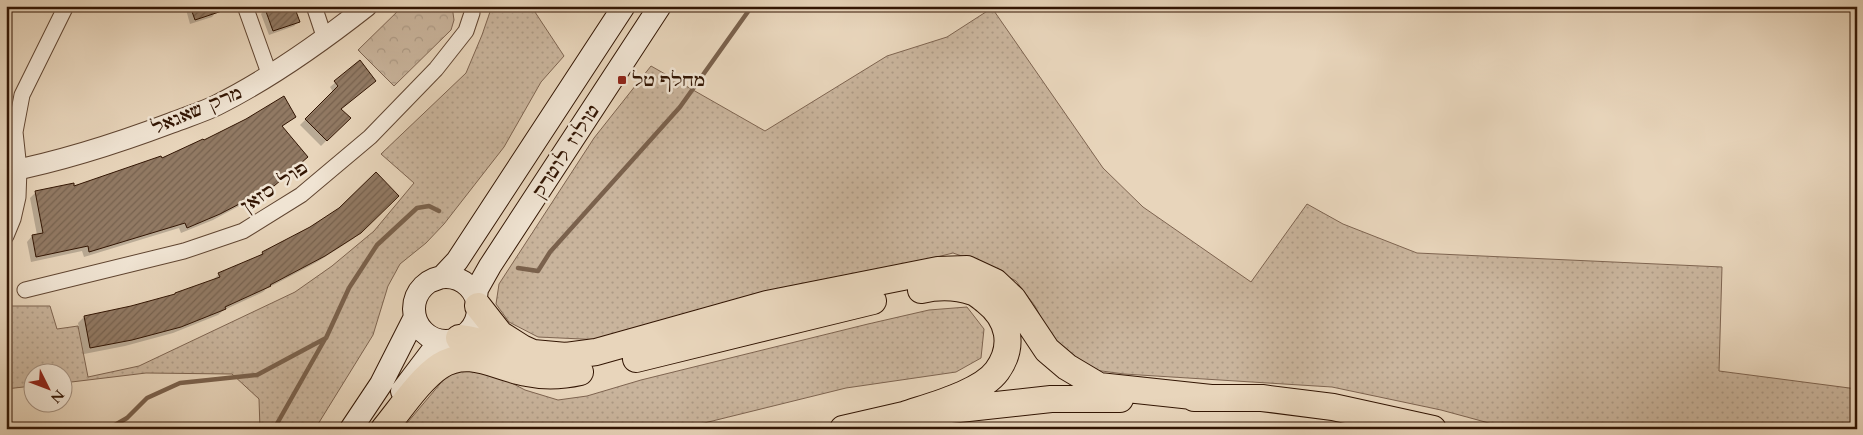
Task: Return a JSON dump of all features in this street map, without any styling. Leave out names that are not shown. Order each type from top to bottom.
[{"type":"highway","points":[[477,302],[500,334],[522,348],[533,353],[566,356],[596,352],[767,304],[938,270],[967,269],[994,282],[1007,293],[1047,350],[1067,367],[1099,386],[1211,398]]},
{"type":"highway","points":[[384,429],[424,381],[438,367],[451,360],[474,358],[527,373],[560,376],[812,314],[937,286],[976,292],[994,307],[1006,325],[1007,350],[996,372],[978,388],[904,415]]},
{"type":"highway","points":[[454,339],[486,343],[516,359],[547,371],[580,372]]},
{"type":"highway","points":[[843,429],[904,415],[1051,399],[1262,398],[1333,407],[1433,429]]},
{"type":"main road","name":"טולוז לוטרק","points":[[431,280],[442,276],[456,261],[624,6]]},
{"type":"main road","name":"טולוז לוטרק","points":[[477,302],[477,289],[490,266],[660,6]]},
{"type":"main road","points":[[376,429],[433,350],[468,332],[474,325],[477,316],[477,302],[470,288],[462,281],[452,277],[441,277],[431,280],[422,287],[414,306],[415,317],[424,332],[431,337],[454,339]]},
{"type":"main road","points":[[351,429],[381,384],[415,317]]},
{"type":"street","points":[[6,236],[14,219],[18,197],[12,170],[15,132],[22,95],[66,6]]},
{"type":"street","points":[[245,6],[270,76]]},
{"type":"street","points":[[314,6],[325,39]]},
{"type":"street","name":"מרק שאגאל","points":[[12,170],[149,131],[216,106],[270,76],[325,39],[366,6]]},
{"type":"street","name":"פול סזאן","points":[[25,290],[184,251],[243,231],[301,195],[370,137],[436,69],[466,32],[472,13],[472,6]]},
{"type":"green space","points":[[403,6],[452,6],[454,20],[451,30],[394,86],[358,50]]},
{"type":"green space","points":[[492,6],[531,6],[564,56],[541,82],[504,147],[444,224],[426,243],[400,264],[388,286],[373,335],[315,429],[260,429],[259,399],[232,374],[146,373],[72,382],[72,362],[22,362],[22,387],[6,389],[6,306],[50,306],[57,329],[78,326],[88,377],[139,366],[295,292],[332,266],[374,231],[414,183],[381,154],[466,73]]},
{"type":"green space","points":[[992,8],[1103,168],[1143,207],[1251,282],[1307,204],[1343,224],[1417,253],[1722,267],[1719,371],[1857,389],[1857,429],[1511,429],[1441,410],[1332,387],[1124,374],[1087,369],[1061,348],[1049,333],[1035,306],[1016,281],[985,264],[953,253],[604,340],[538,337],[509,322],[496,304],[499,284],[594,138],[651,66],[765,131],[887,56],[947,37]]},
{"type":"green space","points":[[967,307],[984,329],[981,358],[956,372],[846,388],[680,429],[402,429],[450,372],[469,365],[489,371],[525,390],[558,400],[587,396],[641,380],[929,310]]},
{"type":"building","points":[[190,6],[230,6],[231,8],[195,20]]},
{"type":"building","points":[[264,6],[294,6],[300,22],[273,31]]},
{"type":"building","points":[[360,60],[376,81],[341,109],[351,118],[327,141],[305,119],[338,86],[334,81]]},
{"type":"building","points":[[284,96],[296,117],[282,126],[308,157],[274,186],[220,214],[187,228],[185,223],[89,252],[88,246],[36,257],[32,235],[43,233],[35,191],[74,183],[74,186],[161,156],[162,158],[246,119]]},
{"type":"building","points":[[376,172],[399,196],[361,233],[325,256],[271,286],[225,307],[226,309],[181,327],[132,340],[90,348],[84,316],[175,294],[220,277],[218,273],[263,254],[262,252],[310,227],[339,208]]},
{"type":"waterway","points":[[518,268],[538,271],[550,252],[680,107],[752,6]]},
{"type":"waterway","points":[[108,429],[127,418],[147,398],[180,383],[257,375],[326,338],[349,288],[377,245],[417,208],[429,206],[439,211]]},
{"type":"waterway","points":[[274,429],[325,339]]},
{"type":"place","name":"מחלף טל","points":[[622,80]]}]
